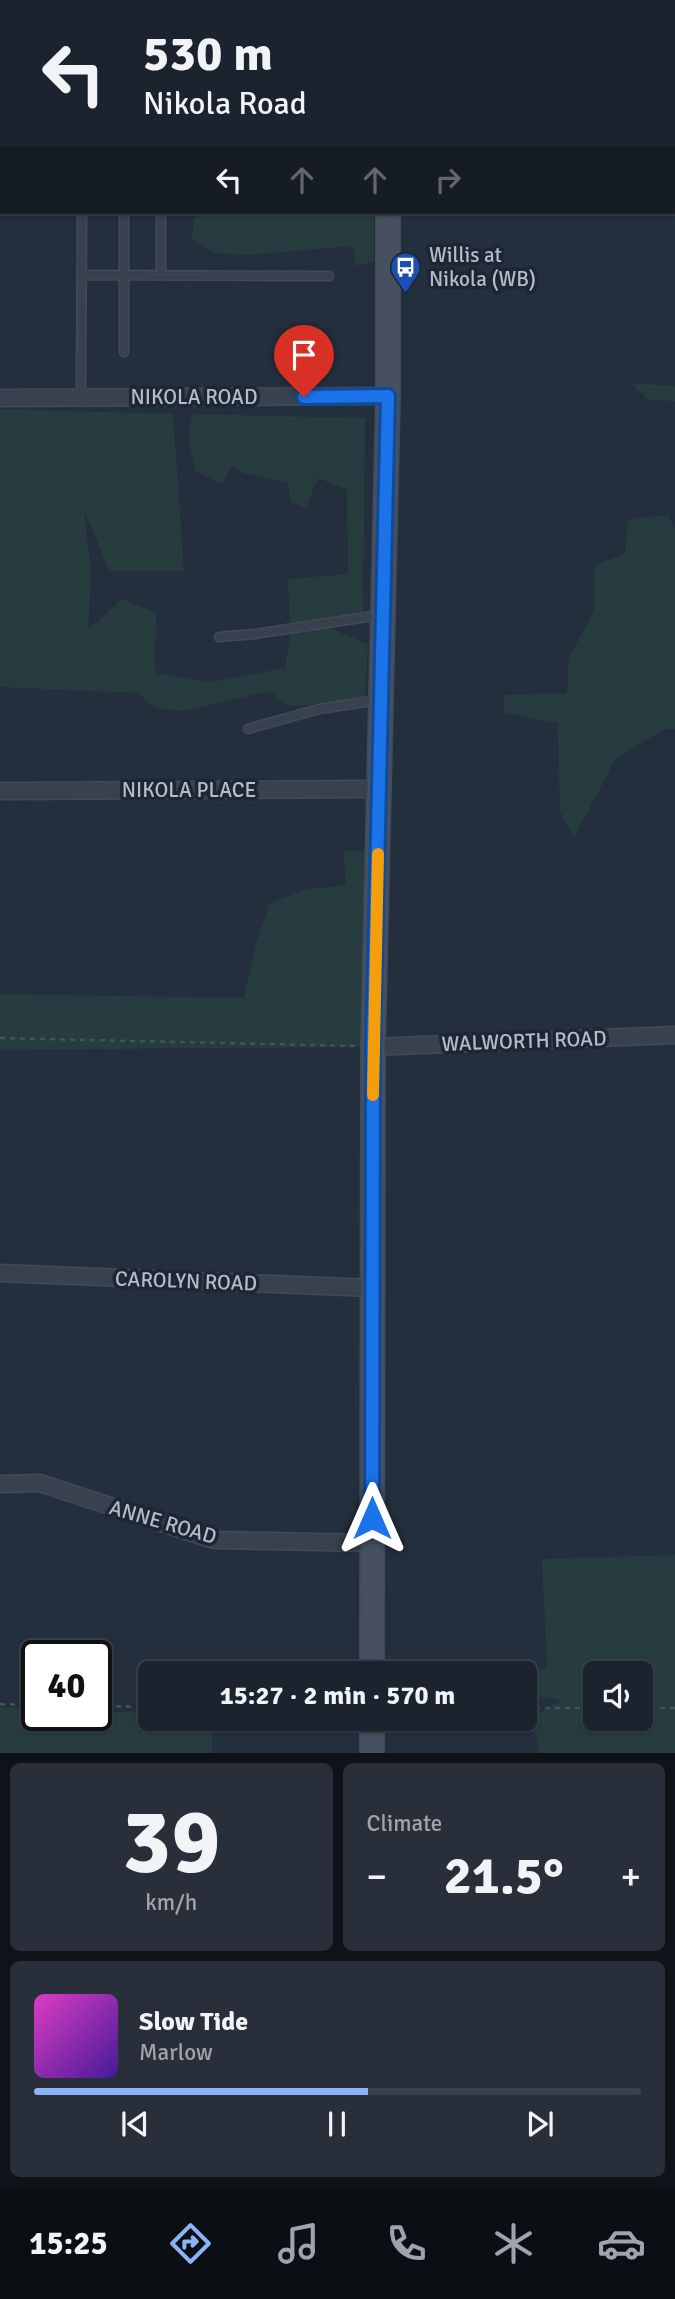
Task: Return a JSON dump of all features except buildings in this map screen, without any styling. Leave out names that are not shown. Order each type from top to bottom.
[{"type":"street","points":[[372,1661],[373,1046],[388,396],[388,214]]},
{"type":"street","name":"NIKOLA ROAD","points":[[0,398],[388,396]]},
{"type":"street","name":"NIKOLA PLACE","points":[[0,790],[379,789]]},
{"type":"street","name":"WALWORTH ROAD","points":[[373,1046],[675,1035]]},
{"type":"street","name":"CAROLYN ROAD","points":[[0,1273],[372,1288]]},
{"type":"street","name":"ANNE ROAD","points":[[0,1484],[40,1483],[214,1540],[372,1543]]},
{"type":"street","points":[[372,1731],[372,1753]]},
{"type":"lane","points":[[82,214],[82,398]]},
{"type":"lane","points":[[124,214],[124,352]]},
{"type":"lane","points":[[161,214],[161,276]]},
{"type":"lane","points":[[82,275],[328,276]]},
{"type":"lane","points":[[219,638],[383,615]]},
{"type":"lane","points":[[248,729],[319,709],[381,700]]},
{"type":"path","points":[[0,1038],[373,1046]]},
{"type":"path","points":[[0,1704],[21,1705]]},
{"type":"path","points":[[112,1706],[138,1707]]},
{"type":"path","points":[[537,1707],[583,1708]]},
{"type":"path","points":[[653,1708],[675,1708]]},
{"type":"green space","points":[[199,214],[374,214],[374,261],[356,266],[353,246],[249,255],[215,253],[192,240],[194,219]]},
{"type":"green space","points":[[631,383],[675,386],[675,401],[649,400]]},
{"type":"green space","points":[[0,409],[173,414],[184,571],[109,571],[84,509],[91,572],[88,630],[122,599],[156,613],[155,673],[212,682],[285,668],[290,639],[288,579],[348,574],[347,490],[318,478],[306,507],[290,502],[288,483],[242,473],[233,465],[222,484],[195,471],[188,434],[192,414],[365,418],[363,613],[317,623],[368,644],[365,701],[287,706],[270,691],[184,711],[156,708],[137,693],[0,687]]},
{"type":"green space","points":[[668,515],[675,530],[675,729],[665,729],[616,758],[574,838],[560,812],[558,723],[504,713],[504,695],[567,693],[569,657],[594,611],[594,566],[625,553],[628,519]]},
{"type":"green space","points":[[343,851],[366,851],[361,1047],[0,1050],[0,994],[244,998],[256,944],[270,903],[309,889],[346,885]]},
{"type":"green space","points":[[675,1555],[675,1753],[539,1753],[535,1731],[537,1731],[537,1714],[563,1700],[537,1697],[537,1670],[547,1669],[542,1559]]},
{"type":"green space","points":[[0,1707],[21,1708],[21,1731],[112,1731],[112,1712],[138,1713],[138,1731],[212,1731],[212,1753],[0,1753]]},
{"type":"slow traffic","points":[[373,1095],[378,854]]},
{"type":"place","name":"Willis at Nikola (WB)","points":[[406,294]]},
{"type":"route","points":[[304,397],[388,396],[373,1046],[372,1518]]}]
